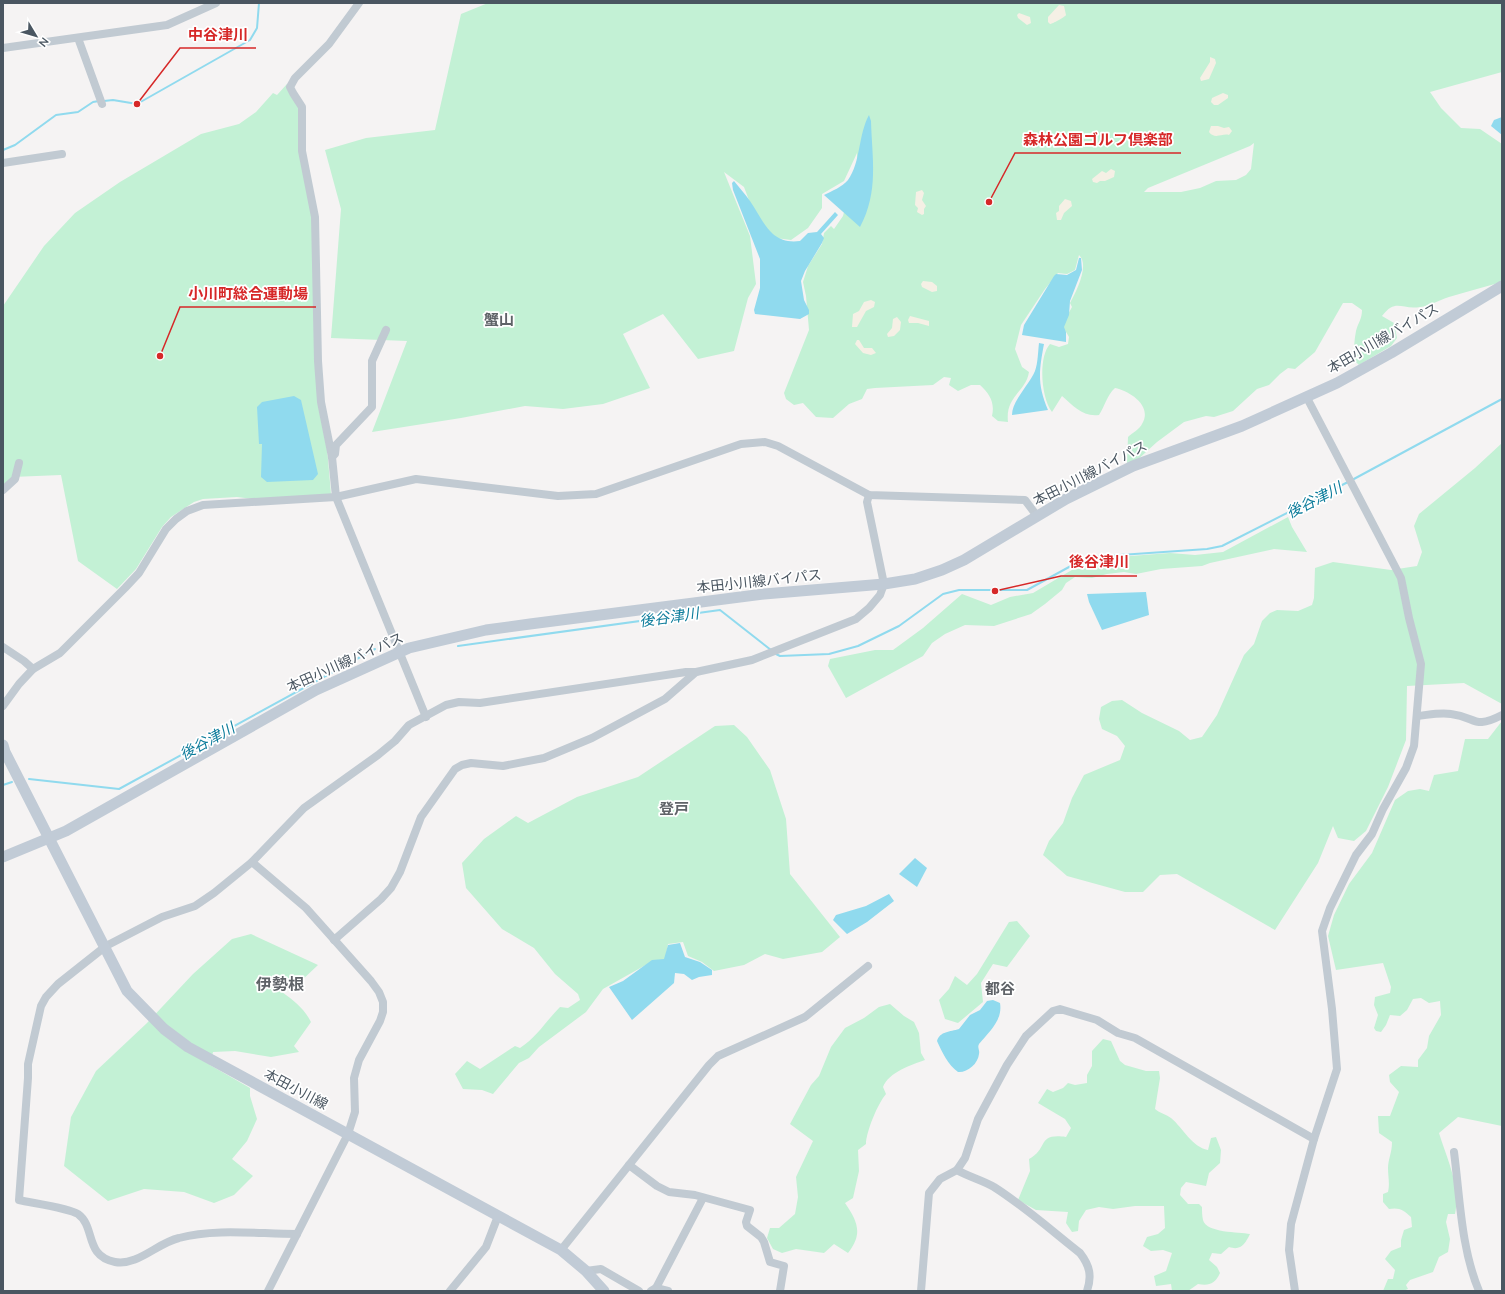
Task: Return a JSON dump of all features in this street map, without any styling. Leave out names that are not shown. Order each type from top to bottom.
[{"type":"street","points":[[3,48],[167,25],[216,3]]},
{"type":"street","points":[[359,3],[329,44],[295,78],[290,87],[302,107],[302,151],[315,217],[320,388],[322,409],[332,457],[336,497],[426,717]]},
{"type":"street","points":[[78,38],[97,95],[102,104]]},
{"type":"street","points":[[3,164],[62,154]]},
{"type":"street","name":"本田小川線バイパス","points":[[3,857],[50,838],[144,788],[292,702],[342,677],[399,652],[444,639],[530,624],[764,594],[884,584],[915,579],[964,560],[1066,499],[1133,466],[1242,426],[1369,366],[1502,286]]},
{"type":"street","points":[[332,457],[335,454],[336,445],[372,407],[372,361],[386,330]]},
{"type":"street","points":[[1295,1291],[1289,1250],[1291,1224],[1314,1139],[1337,1068],[1332,1009],[1322,931],[1330,908],[1356,855],[1372,834],[1383,809],[1406,768],[1414,746],[1421,664],[1409,618],[1401,578],[1306,396]]},
{"type":"street","points":[[3,706],[18,684],[33,669],[60,653],[139,573],[166,529],[187,511],[203,505],[336,497],[416,479],[558,496],[596,494],[741,444],[765,442],[778,446],[868,495],[1024,500],[1037,516]]},
{"type":"street","points":[[3,490],[15,479],[19,463]]},
{"type":"street","points":[[297,1234],[194,1234],[163,1243],[131,1262],[116,1262],[108,1260],[95,1250],[85,1222],[76,1213],[19,1200],[28,1064],[41,1006],[46,997],[58,984],[106,946],[162,916],[195,906],[223,887],[252,862],[304,808],[378,755],[395,741],[409,725],[446,705],[459,702],[480,703],[686,672],[696,672],[752,660],[856,619],[873,604],[880,595],[884,584],[867,502],[868,495]]},
{"type":"street","points":[[3,647],[33,669]]},
{"type":"street","points":[[334,940],[381,899],[391,888],[400,872],[421,817],[455,770],[462,765],[471,763],[503,766],[544,758],[618,726],[664,699],[696,672]]},
{"type":"street","points":[[1417,716],[1449,713],[1474,722],[1488,722],[1502,715]]},
{"type":"street","name":"本田小川線","points":[[3,745],[5,752],[106,946],[127,992],[164,1029],[188,1047],[561,1250],[586,1271],[604,1291]]},
{"type":"street","points":[[252,862],[306,908],[371,982],[379,992],[383,1002],[380,1020],[358,1060],[354,1078],[355,1112],[348,1134],[268,1291]]},
{"type":"street","points":[[561,1250],[709,1065],[718,1056],[805,1017],[868,966]]},
{"type":"street","points":[[921,1291],[929,1192],[940,1179],[957,1170],[965,1158],[978,1119],[1012,1056],[1026,1036],[1053,1011],[1060,1009],[1097,1020],[1118,1033],[1135,1038],[1314,1139]]},
{"type":"street","points":[[1454,1152],[1465,1244],[1472,1275],[1479,1291]]},
{"type":"street","points":[[629,1165],[657,1186],[669,1192],[703,1198],[750,1210],[746,1222],[747,1226],[761,1237],[770,1262],[784,1266],[780,1291]]},
{"type":"street","points":[[957,1170],[969,1177],[992,1186],[1007,1196],[1080,1253],[1087,1262],[1090,1271],[1090,1281],[1087,1291]]},
{"type":"street","points":[[668,1291],[654,1290],[703,1198]]},
{"type":"street","points":[[450,1291],[486,1247],[498,1216]]},
{"type":"street","points":[[586,1271],[601,1269],[639,1291]]},
{"type":"green space","points":[[488,3],[1502,3],[1502,72],[1430,92],[1441,108],[1461,128],[1480,129],[1502,144],[1502,282],[1449,297],[1424,306],[1413,308],[1399,306],[1391,307],[1382,316],[1394,323],[1397,338],[1391,346],[1359,365],[1354,360],[1354,345],[1362,310],[1352,303],[1343,303],[1315,352],[1295,369],[1288,368],[1269,385],[1257,389],[1233,411],[1214,417],[1206,416],[1184,422],[1157,442],[1134,463],[1127,464],[1128,437],[1140,428],[1145,417],[1145,411],[1138,400],[1127,392],[1115,388],[1110,394],[1099,415],[1093,415],[1083,413],[1062,396],[1052,412],[1045,397],[1042,378],[1044,358],[1046,350],[1050,344],[1059,347],[1068,344],[1069,337],[1062,325],[1072,307],[1070,303],[1083,272],[1082,259],[1079,255],[1075,270],[1067,274],[1058,273],[1045,289],[1021,325],[1015,349],[1022,367],[1029,372],[1024,385],[1010,406],[1008,422],[998,421],[992,416],[993,407],[991,399],[980,385],[971,385],[958,391],[949,385],[951,378],[944,377],[933,385],[867,389],[862,399],[849,404],[833,418],[816,417],[803,403],[794,405],[786,399],[784,393],[809,330],[806,296],[803,282],[808,266],[822,244],[824,233],[831,226],[834,229],[843,216],[857,161],[857,153],[844,181],[822,194],[822,208],[808,228],[791,240],[768,237],[753,211],[744,187],[724,172],[750,236],[756,284],[748,298],[734,351],[698,359],[663,314],[623,334],[650,388],[603,404],[563,409],[525,406],[372,432],[407,341],[331,338],[341,209],[325,150],[366,138],[435,130],[461,14]],"holes":[[[1254,143],[1251,169],[1246,175],[1236,180],[1216,181],[1200,188],[1181,192],[1144,192],[1148,188]]]},
{"type":"green space","points":[[287,84],[300,108],[298,130],[299,148],[312,214],[315,311],[331,494],[253,499],[237,497],[203,499],[194,502],[171,517],[162,527],[136,569],[117,589],[78,561],[61,475],[12,477],[3,486],[3,306],[44,246],[75,213],[120,182],[201,134],[239,124],[256,112],[273,93],[277,95]]},
{"type":"green space","points":[[1502,443],[1502,704],[1464,683],[1407,686],[1406,740],[1388,787],[1366,831],[1354,841],[1338,838],[1333,826],[1318,863],[1275,930],[1177,874],[1160,875],[1143,892],[1125,892],[1067,876],[1043,855],[1049,841],[1063,823],[1072,798],[1084,775],[1120,760],[1125,746],[1117,736],[1102,729],[1099,719],[1101,707],[1112,701],[1122,700],[1142,713],[1179,731],[1190,740],[1202,737],[1217,715],[1244,655],[1254,644],[1262,621],[1270,613],[1277,610],[1298,611],[1312,605],[1314,598],[1315,568],[1333,562],[1391,570],[1417,566],[1422,552],[1414,526],[1419,514],[1475,468]]},
{"type":"green space","points":[[1288,517],[1292,527],[1307,552],[1274,549],[1202,566],[1161,569],[1136,574],[1124,572],[1092,578],[1075,577],[1066,583],[1062,590],[1031,614],[994,626],[965,625],[945,634],[932,643],[923,656],[846,698],[828,666],[830,659],[875,650],[893,650],[923,628],[962,594],[991,605],[1010,597],[1033,593],[1082,564],[1117,557],[1170,553],[1195,555],[1223,552]]},
{"type":"green space","points":[[1502,721],[1502,1126],[1458,1117],[1439,1133],[1455,1183],[1456,1194],[1455,1214],[1448,1214],[1446,1222],[1450,1239],[1448,1252],[1439,1257],[1433,1272],[1410,1280],[1406,1285],[1408,1289],[1403,1291],[1383,1291],[1388,1279],[1393,1279],[1395,1270],[1385,1259],[1391,1251],[1401,1247],[1401,1240],[1404,1230],[1412,1227],[1411,1217],[1399,1209],[1389,1209],[1383,1202],[1383,1194],[1388,1192],[1389,1189],[1388,1165],[1392,1142],[1379,1133],[1378,1116],[1390,1116],[1399,1092],[1390,1082],[1389,1075],[1401,1066],[1418,1067],[1418,1060],[1427,1048],[1429,1036],[1441,1015],[1440,1001],[1429,1003],[1421,998],[1413,999],[1407,1010],[1400,1016],[1390,1015],[1381,1032],[1376,1031],[1374,1028],[1378,1015],[1374,1005],[1375,997],[1390,993],[1391,987],[1383,963],[1336,970],[1328,936],[1334,915],[1349,884],[1372,853],[1395,800],[1408,791],[1420,789],[1429,791],[1434,775],[1458,771],[1465,739],[1488,739]]},
{"type":"green space","points":[[734,725],[747,737],[770,770],[786,819],[790,874],[840,937],[822,952],[783,959],[765,954],[744,965],[714,971],[702,962],[688,956],[683,942],[668,944],[665,960],[651,962],[603,989],[586,1012],[539,1047],[529,1058],[519,1063],[493,1094],[482,1090],[463,1089],[455,1074],[467,1061],[480,1069],[515,1046],[520,1048],[536,1034],[560,1007],[568,1008],[580,1000],[578,994],[555,974],[534,948],[502,929],[466,888],[462,863],[484,839],[516,816],[528,823],[577,797],[638,777],[715,726]]},
{"type":"green space","points":[[1017,921],[1030,936],[1007,967],[993,964],[981,983],[983,1002],[958,1023],[945,1019],[939,1000],[949,989],[955,976],[967,985],[977,974],[1009,922]]},
{"type":"green space","points":[[251,934],[318,965],[300,982],[282,992],[302,1009],[311,1022],[294,1046],[299,1052],[271,1057],[235,1051],[213,1052],[210,1065],[250,1088],[250,1096],[257,1119],[247,1141],[232,1159],[253,1176],[234,1195],[214,1203],[184,1192],[144,1189],[108,1201],[64,1166],[71,1117],[96,1071],[147,1023],[193,974],[232,939]]},
{"type":"green space","points":[[890,1004],[914,1022],[919,1033],[921,1053],[925,1060],[895,1073],[886,1082],[883,1087],[886,1094],[873,1118],[866,1144],[858,1150],[859,1171],[853,1198],[845,1203],[856,1222],[856,1240],[848,1253],[834,1244],[824,1253],[796,1249],[782,1253],[773,1249],[767,1238],[770,1228],[779,1228],[795,1214],[798,1197],[796,1177],[813,1141],[790,1124],[811,1085],[819,1076],[831,1047],[845,1028],[864,1018],[879,1007]]},
{"type":"green space","points":[[1103,1039],[1111,1041],[1120,1061],[1125,1065],[1146,1071],[1159,1071],[1160,1078],[1155,1109],[1158,1112],[1171,1118],[1192,1141],[1202,1148],[1208,1150],[1211,1138],[1216,1137],[1221,1150],[1220,1163],[1209,1173],[1206,1186],[1186,1182],[1181,1188],[1180,1195],[1188,1204],[1199,1204],[1202,1207],[1203,1220],[1205,1224],[1210,1227],[1216,1230],[1250,1234],[1244,1244],[1240,1247],[1229,1247],[1221,1254],[1212,1253],[1209,1260],[1217,1267],[1220,1273],[1214,1282],[1205,1285],[1198,1284],[1188,1291],[1172,1291],[1171,1284],[1156,1286],[1154,1276],[1166,1271],[1172,1253],[1163,1250],[1151,1251],[1143,1246],[1147,1237],[1158,1234],[1165,1228],[1164,1206],[1135,1206],[1113,1209],[1099,1207],[1086,1210],[1079,1221],[1078,1231],[1072,1232],[1066,1223],[1068,1212],[1036,1210],[1018,1200],[1030,1171],[1029,1159],[1039,1151],[1046,1140],[1050,1137],[1066,1137],[1071,1128],[1065,1119],[1038,1103],[1047,1089],[1053,1092],[1063,1088],[1068,1083],[1075,1085],[1087,1083],[1087,1075],[1092,1066],[1092,1051]]},
{"type":"sand","points":[[1059,5],[1064,6],[1066,15],[1050,24],[1048,22],[1048,17]]},
{"type":"sand","points":[[1019,13],[1030,17],[1031,23],[1027,25],[1018,18],[1017,15]]},
{"type":"sand","points":[[1210,57],[1215,59],[1216,63],[1209,79],[1201,81],[1200,78],[1210,62]]},
{"type":"sand","points":[[1223,93],[1228,95],[1228,98],[1218,105],[1214,105],[1211,102],[1212,98]]},
{"type":"sand","points":[[1211,126],[1224,128],[1229,127],[1232,131],[1229,135],[1214,136],[1209,132]]},
{"type":"sand","points":[[1111,169],[1115,171],[1114,177],[1097,183],[1093,182],[1092,179],[1102,171],[1106,173]]},
{"type":"sand","points":[[922,190],[924,193],[922,200],[926,206],[924,209],[924,214],[922,215],[917,212],[918,208],[915,205],[916,192]]},
{"type":"sand","points":[[1065,199],[1071,201],[1072,206],[1064,213],[1061,220],[1057,220],[1056,213],[1059,211],[1059,206]]},
{"type":"sand","points":[[923,281],[932,282],[937,286],[937,291],[932,292],[922,287],[921,284]]},
{"type":"sand","points":[[871,300],[875,302],[874,307],[866,311],[857,327],[852,327],[853,314],[859,311],[864,302]]},
{"type":"sand","points":[[910,316],[929,321],[929,326],[918,323],[909,323],[908,320]]},
{"type":"sand","points":[[897,317],[901,322],[900,330],[894,336],[888,337],[887,334],[892,328],[893,319]]},
{"type":"sand","points":[[857,340],[859,340],[864,348],[872,348],[876,353],[871,355],[863,353],[855,344]]},
{"type":"water","points":[[869,115],[871,121],[873,162],[872,188],[866,214],[860,227],[824,195],[843,185],[852,173],[865,123]]},
{"type":"water","points":[[1502,117],[1502,135],[1491,126],[1494,120]]},
{"type":"water","points":[[734,181],[750,201],[764,224],[775,235],[782,239],[800,241],[808,233],[817,232],[835,212],[838,215],[821,234],[824,238],[822,243],[805,271],[801,281],[804,300],[809,310],[809,314],[800,319],[755,314],[754,310],[760,288],[760,259],[733,190],[732,183]]},
{"type":"water","points":[[1079,258],[1081,258],[1082,270],[1070,301],[1069,315],[1064,327],[1066,332],[1066,342],[1022,335],[1024,325],[1054,276],[1056,274],[1067,275],[1076,270]]},
{"type":"water","points":[[1039,343],[1044,344],[1040,377],[1042,393],[1048,410],[1012,415],[1015,404],[1035,371]]},
{"type":"water","points":[[294,396],[301,400],[318,474],[313,480],[267,482],[261,477],[262,444],[259,444],[257,407],[262,402]]},
{"type":"water","points":[[1146,592],[1149,615],[1102,630],[1089,602],[1087,594]]},
{"type":"water","points":[[915,858],[927,868],[917,887],[899,874]]},
{"type":"water","points":[[889,894],[894,901],[867,922],[847,934],[833,920],[836,915],[866,906]]},
{"type":"water","points":[[680,943],[685,957],[700,962],[712,970],[712,975],[699,977],[692,980],[684,974],[675,973],[674,983],[632,1020],[609,987],[623,981],[652,960],[664,959],[668,945]]},
{"type":"water","points":[[993,1000],[1000,1003],[997,1020],[979,1044],[977,1061],[972,1067],[965,1071],[958,1072],[951,1066],[943,1054],[937,1041],[938,1038],[946,1032],[959,1029],[970,1015],[980,1010],[987,1001]]},
{"type":"waterway","points":[[104,101],[113,100],[137,104],[250,40],[257,28],[259,3]]},
{"type":"waterway","points":[[3,150],[15,145],[56,115],[78,112],[93,102],[99,101]]},
{"type":"waterway","name":"後谷津川","points":[[1352,480],[1502,399]]},
{"type":"waterway","name":"後谷津川","points":[[776,654],[780,656],[829,654],[858,646],[899,626],[943,594],[959,590],[1027,590],[1080,561],[1091,557],[1207,549],[1222,546],[1348,482]]},
{"type":"waterway","name":"後谷津川","points":[[458,646],[720,610],[771,650]]},
{"type":"waterway","name":"後谷津川","points":[[29,779],[119,789],[375,649]]},
{"type":"waterway","name":"後谷津川","points":[[3,785],[12,782]]},
{"type":"place","name":"中谷津川","points":[[137,104]]},
{"type":"place","name":"森林公園ゴルフ倶楽部","points":[[989,202]]},
{"type":"place","name":"小川町総合運動場","points":[[160,356]]},
{"type":"place","name":"後谷津川","points":[[995,591]]},
{"type":"district","name":"蟹山","points":[[499,319]]},
{"type":"district","name":"登戸","points":[[674,808]]},
{"type":"district","name":"伊勢根","points":[[280,984]]},
{"type":"district","name":"都谷","points":[[1000,988]]}]
